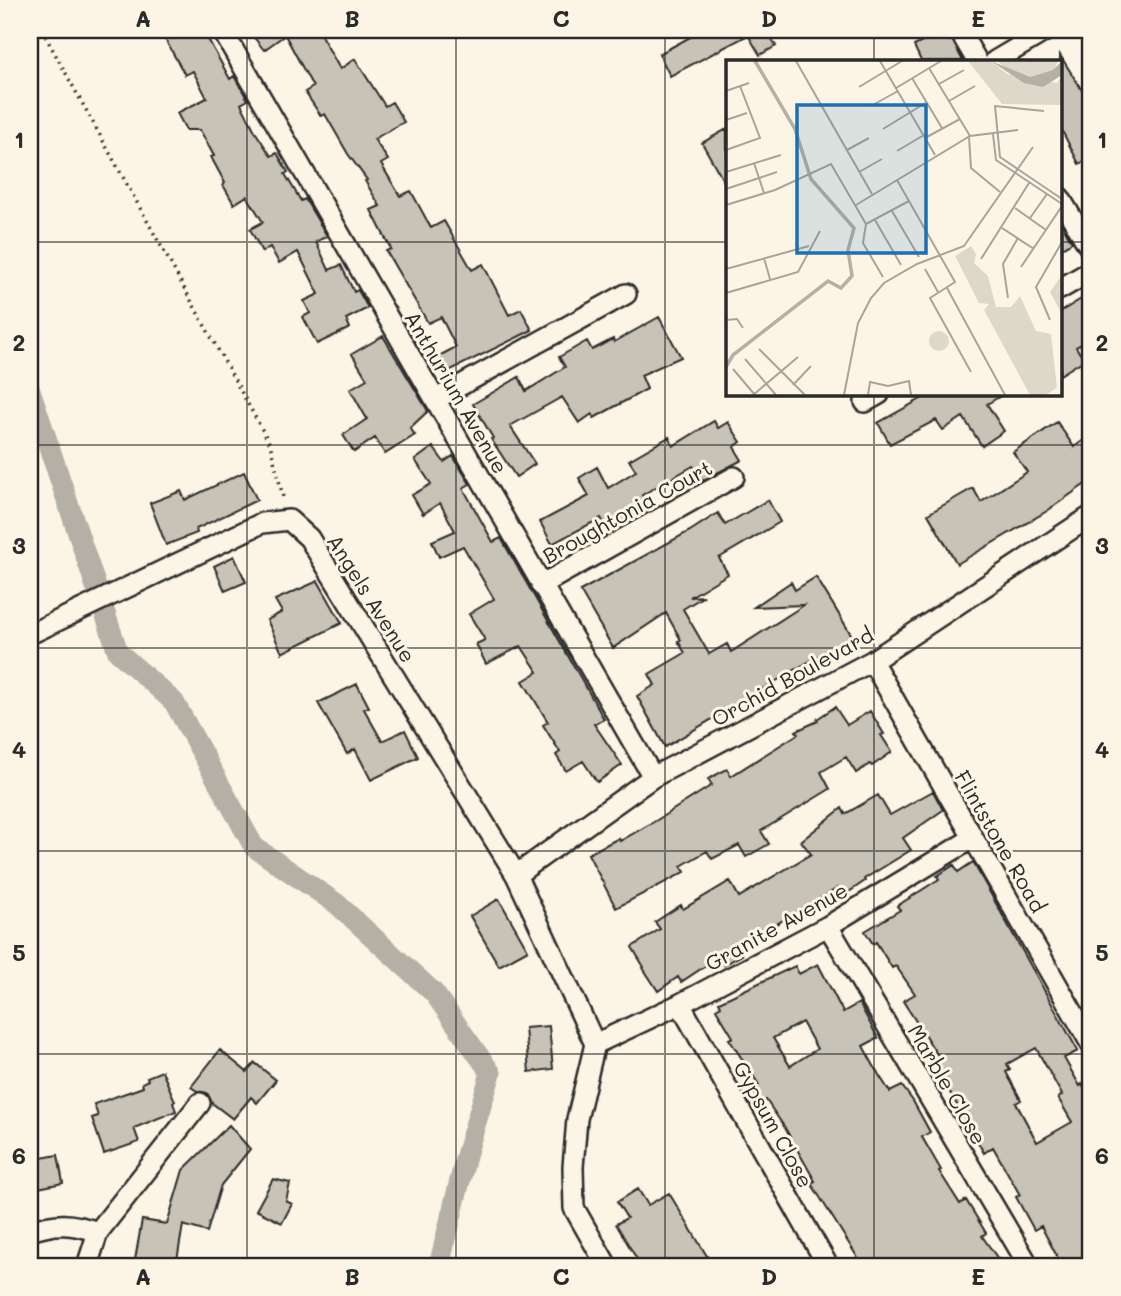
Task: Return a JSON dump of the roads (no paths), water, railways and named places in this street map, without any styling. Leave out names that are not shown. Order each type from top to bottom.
[{"type":"street","name":"Anthurium Avenue","points":[[222,30],[653,777]]},
{"type":"street","points":[[960,30],[977,60]]},
{"type":"street","points":[[997,60],[1047,30]]},
{"type":"street","points":[[1062,201],[1091,250]]},
{"type":"street","points":[[1062,288],[1091,271]]},
{"type":"street","points":[[436,399],[626,294]]},
{"type":"street","name":"Broughtonia Court","points":[[541,585],[734,477]]},
{"type":"street","name":"Orchid Boulevard","points":[[516,875],[653,777],[872,661],[1091,516]]},
{"type":"street","name":"Angels Avenue","points":[[30,634],[262,523],[289,520],[309,538],[516,875]]},
{"type":"street","name":"Flintstone Road","points":[[872,661],[1091,1044]]},
{"type":"street","name":"Granite Avenue","points":[[595,1044],[680,1004],[828,926],[973,838]]},
{"type":"street","points":[[516,875],[595,1044],[577,1119],[573,1167],[574,1208],[607,1266]]},
{"type":"street","name":"Marble Close","points":[[828,926],[1029,1266]]},
{"type":"street","name":"Gypsum Close","points":[[680,1004],[828,1266]]},
{"type":"street","points":[[87,1266],[97,1232],[200,1103]]},
{"type":"street","points":[[30,1231],[47,1225],[72,1223],[97,1232]]},
{"type":"waterway","points":[[30,390],[118,652],[174,702],[254,847],[337,904],[434,993],[491,1073],[467,1152],[439,1266]]}]
